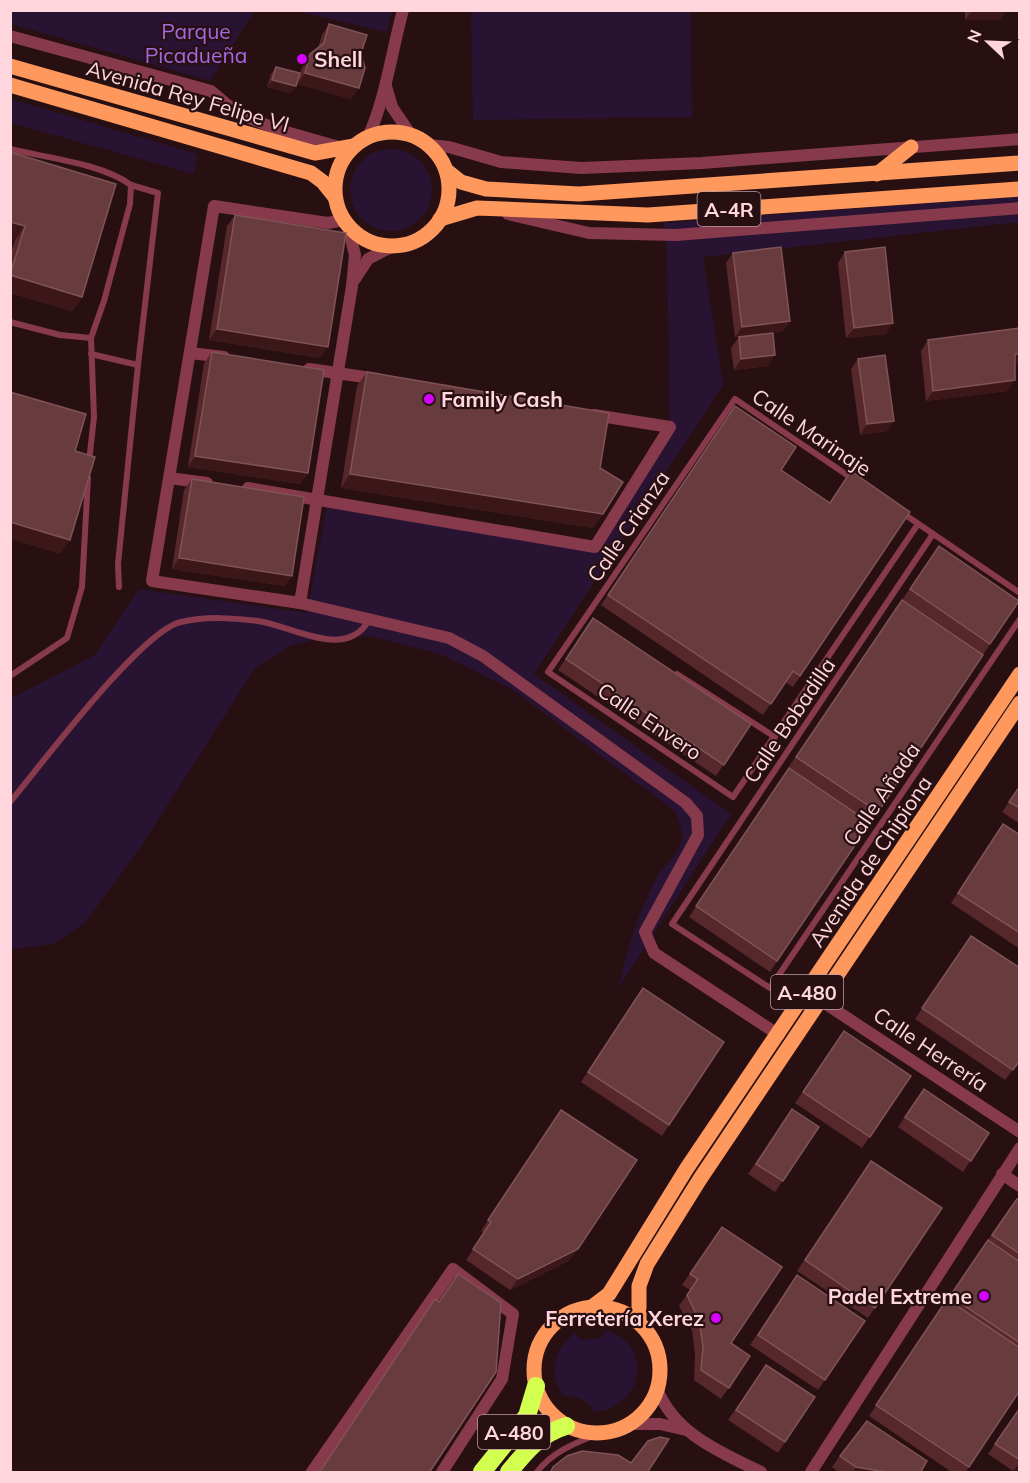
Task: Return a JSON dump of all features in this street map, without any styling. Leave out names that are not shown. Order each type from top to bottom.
[{"type":"highway","name":"A-480","points":[[482,1473],[526,1416],[536,1386]]},
{"type":"highway","name":"A-480","points":[[509,1473],[536,1440],[549,1431],[566,1426]]},
{"type":"main road","name":"Avenida Rey Felipe VI","points":[[10,66],[307,152],[324,153],[349,147]]},
{"type":"main road","name":"Avenida Rey Felipe VI","points":[[11,86],[311,173],[323,182],[335,197]]},
{"type":"main road","points":[[390,132],[411,135],[429,145],[446,170],[449,188],[440,219],[430,231],[414,241],[393,246],[367,240],[346,223],[335,197],[335,181],[349,147],[368,137],[390,132]]},
{"type":"main road","points":[[877,174],[911,147]]},
{"type":"main road","name":"A-4R","points":[[446,170],[461,182],[486,189],[579,194],[1020,163]]},
{"type":"main road","name":"A-4R","points":[[440,219],[477,208],[648,214],[1020,189]]},
{"type":"main road","name":"Avenida de Chipiona","points":[[592,1307],[609,1294],[687,1168],[779,1035],[1020,674]]},
{"type":"main road","name":"Avenida de Chipiona","points":[[639,1323],[639,1286],[647,1264],[700,1179],[1020,703]]},
{"type":"main road","points":[[592,1307],[617,1311],[639,1323],[651,1337],[658,1353],[660,1371],[657,1389]]},
{"type":"main road","name":"A-480","points":[[592,1307],[566,1316],[546,1334],[537,1350],[534,1368],[536,1386],[547,1409],[566,1426],[582,1432],[598,1434],[615,1431],[630,1424],[651,1403],[657,1389]]},
{"type":"street","points":[[368,137],[380,109],[385,79],[397,49],[403,10]]},
{"type":"street","points":[[10,36],[211,91],[237,113],[279,130],[349,147]]},
{"type":"street","points":[[385,79],[390,102],[411,135]]},
{"type":"street","points":[[429,145],[519,164],[581,168],[702,163],[1020,139]]},
{"type":"street","points":[[300,603],[352,286],[355,255],[346,223],[328,223],[214,206],[152,581],[300,603],[449,638],[483,656],[686,803],[697,816],[698,836],[645,932],[654,953],[779,1035]]},
{"type":"street","points":[[495,210],[589,233],[632,236],[676,235],[1020,208]]},
{"type":"street","points":[[352,286],[359,270],[368,260],[393,246]]},
{"type":"street","points":[[190,353],[235,359]]},
{"type":"street","points":[[292,367],[391,381]]},
{"type":"street","points":[[237,487],[317,498],[595,547],[670,427],[579,412]]},
{"type":"street","points":[[169,477],[214,484]]},
{"type":"street","name":"Calle Herrería","points":[[820,1000],[1020,1132]]},
{"type":"street","points":[[811,1473],[1020,1148]]},
{"type":"street","points":[[1002,1174],[1020,1185]]},
{"type":"street","points":[[312,1473],[453,1269],[513,1314],[502,1379],[442,1473]]},
{"type":"street","points":[[657,1389],[665,1408],[687,1431],[714,1449],[761,1473]]},
{"type":"street","points":[[630,1424],[660,1424],[687,1431]]},
{"type":"lane","points":[[10,149],[93,169],[121,178],[131,185],[158,193],[118,564],[119,587]]},
{"type":"lane","points":[[10,676],[67,638],[82,587],[86,555],[85,506],[94,417],[91,338],[104,301],[130,204],[131,185]]},
{"type":"lane","points":[[10,322],[60,335],[91,338]]},
{"type":"lane","points":[[91,354],[138,365]]},
{"type":"lane","name":"Calle Marinaje","points":[[735,399],[860,484]]},
{"type":"lane","name":"Calle Crianza","points":[[548,672],[735,399]]},
{"type":"lane","points":[[83,414],[94,417]]},
{"type":"lane","points":[[899,511],[1020,593]]},
{"type":"lane","name":"Calle Bobadilla","points":[[734,797],[918,524]]},
{"type":"lane","name":"Calle Bobadilla","points":[[770,988],[672,924],[933,534]]},
{"type":"lane","points":[[587,615],[597,622]]},
{"type":"lane","points":[[10,802],[140,648],[177,623],[206,617],[260,621],[327,640],[348,639],[362,632],[369,620]]},
{"type":"lane","name":"Calle Añada","points":[[770,988],[1020,619]]},
{"type":"lane","points":[[666,667],[775,737]]},
{"type":"lane","name":"Calle Envero","points":[[548,672],[734,797]]},
{"type":"lane","points":[[537,1473],[544,1463],[568,1446],[598,1434]]},
{"type":"green space","name":"Parque Picadueña","points":[[10,11],[254,11],[210,81],[11,24]]},
{"type":"green space","name":"Parque Picadueña","points":[[298,11],[392,11],[386,32]]},
{"type":"green space","points":[[471,11],[690,11],[692,117],[473,120]]},
{"type":"green space","points":[[11,99],[197,154],[194,174],[11,123]]},
{"type":"green space","points":[[391,149],[407,153],[420,161],[428,174],[432,190],[428,206],[420,219],[407,227],[391,231],[375,227],[362,219],[354,206],[350,190],[354,174],[362,161],[375,153]]},
{"type":"green space","points":[[1019,196],[1019,222],[703,257],[723,385],[534,674],[731,814],[619,987],[644,904],[657,877],[677,852],[681,843],[681,831],[675,811],[513,690],[440,654],[370,636],[319,638],[291,646],[255,668],[142,845],[85,923],[53,944],[11,949],[10,699],[95,655],[139,589],[307,613],[328,500],[595,546],[670,427],[667,254],[663,223]]},
{"type":"green space","points":[[606,1330],[621,1338],[631,1349],[636,1361],[637,1375],[624,1400],[611,1408],[594,1412],[589,1404],[582,1400],[563,1396],[556,1378],[556,1362],[563,1346],[575,1332],[580,1340],[600,1338]]},
{"type":"building","points":[[329,24],[367,35],[361,53],[365,68],[359,88],[305,73],[310,54],[324,43]]},
{"type":"building","points":[[276,67],[300,73],[296,86],[272,80]]},
{"type":"building","points":[[10,152],[116,184],[82,297],[10,275],[25,226],[10,222]]},
{"type":"building","points":[[235,215],[346,233],[328,347],[217,329]]},
{"type":"building","points":[[781,247],[790,321],[742,327],[733,253]]},
{"type":"building","points":[[885,247],[893,323],[854,328],[845,252]]},
{"type":"building","points":[[1020,328],[1020,354],[1015,354],[1015,380],[933,391],[928,340]]},
{"type":"building","points":[[773,333],[775,355],[741,359],[739,337]]},
{"type":"building","points":[[212,352],[324,370],[308,473],[195,456]]},
{"type":"building","points":[[885,355],[894,421],[867,424],[858,359]]},
{"type":"building","points":[[367,372],[609,413],[600,468],[623,482],[603,514],[350,474]]},
{"type":"building","points":[[10,392],[86,414],[75,451],[95,457],[70,540],[10,522]]},
{"type":"building","points":[[735,406],[796,447],[781,470],[830,503],[851,471],[910,512],[800,676],[793,671],[771,704],[608,595]]},
{"type":"building","points":[[192,479],[304,497],[292,576],[179,558]]},
{"type":"building","points":[[939,546],[1019,601],[990,644],[910,589]]},
{"type":"building","points":[[902,600],[983,655],[878,812],[796,757]]},
{"type":"building","points":[[593,618],[751,724],[724,765],[566,659]]},
{"type":"building","points":[[789,768],[870,823],[777,961],[696,906]]},
{"type":"building","points":[[1020,786],[1020,808],[1009,802]]},
{"type":"building","points":[[1003,824],[1020,835],[1020,933],[958,893]]},
{"type":"building","points":[[971,936],[1020,968],[1020,1060],[1013,1070],[922,1008]]},
{"type":"building","points":[[643,988],[724,1042],[669,1125],[588,1072]]},
{"type":"building","points":[[844,1031],[911,1076],[870,1137],[803,1092]]},
{"type":"building","points":[[924,1089],[989,1133],[971,1161],[905,1117]]},
{"type":"building","points":[[792,1109],[819,1127],[783,1181],[756,1164]]},
{"type":"building","points":[[561,1110],[637,1160],[578,1249],[518,1279],[473,1249],[491,1222],[488,1220]]},
{"type":"building","points":[[871,1161],[942,1208],[875,1308],[805,1260]]},
{"type":"building","points":[[1017,1199],[1020,1200],[1020,1254],[992,1235]]},
{"type":"building","name":"Ferretería Xerez","points":[[722,1227],[782,1267],[731,1343],[750,1356],[729,1388],[701,1370],[703,1346],[699,1320],[687,1295],[698,1279],[690,1274]]},
{"type":"building","name":"Padel Extreme","points":[[988,1240],[1020,1262],[1020,1343],[950,1296]]},
{"type":"building","points":[[458,1274],[501,1303],[496,1372],[429,1473],[319,1473],[435,1299],[439,1302]]},
{"type":"building","points":[[797,1275],[865,1321],[825,1380],[758,1335]]},
{"type":"building","points":[[947,1299],[1020,1348],[1020,1390],[969,1467],[876,1405]]},
{"type":"building","points":[[766,1365],[815,1397],[785,1442],[736,1410]]},
{"type":"building","points":[[1020,1408],[1020,1460],[995,1444]]},
{"type":"building","points":[[867,1421],[927,1461],[920,1473],[892,1473],[856,1467],[840,1456]]},
{"type":"building","points":[[660,1437],[669,1439],[647,1473],[550,1473],[553,1467],[567,1456],[582,1451],[618,1455],[631,1463],[648,1441]]},
{"type":"place","name":"Shell","points":[[302,59]]},
{"type":"place","name":"Family Cash","points":[[429,399]]},
{"type":"place","name":"Padel Extreme","points":[[984,1296]]},
{"type":"place","name":"Ferretería Xerez","points":[[716,1318]]}]
